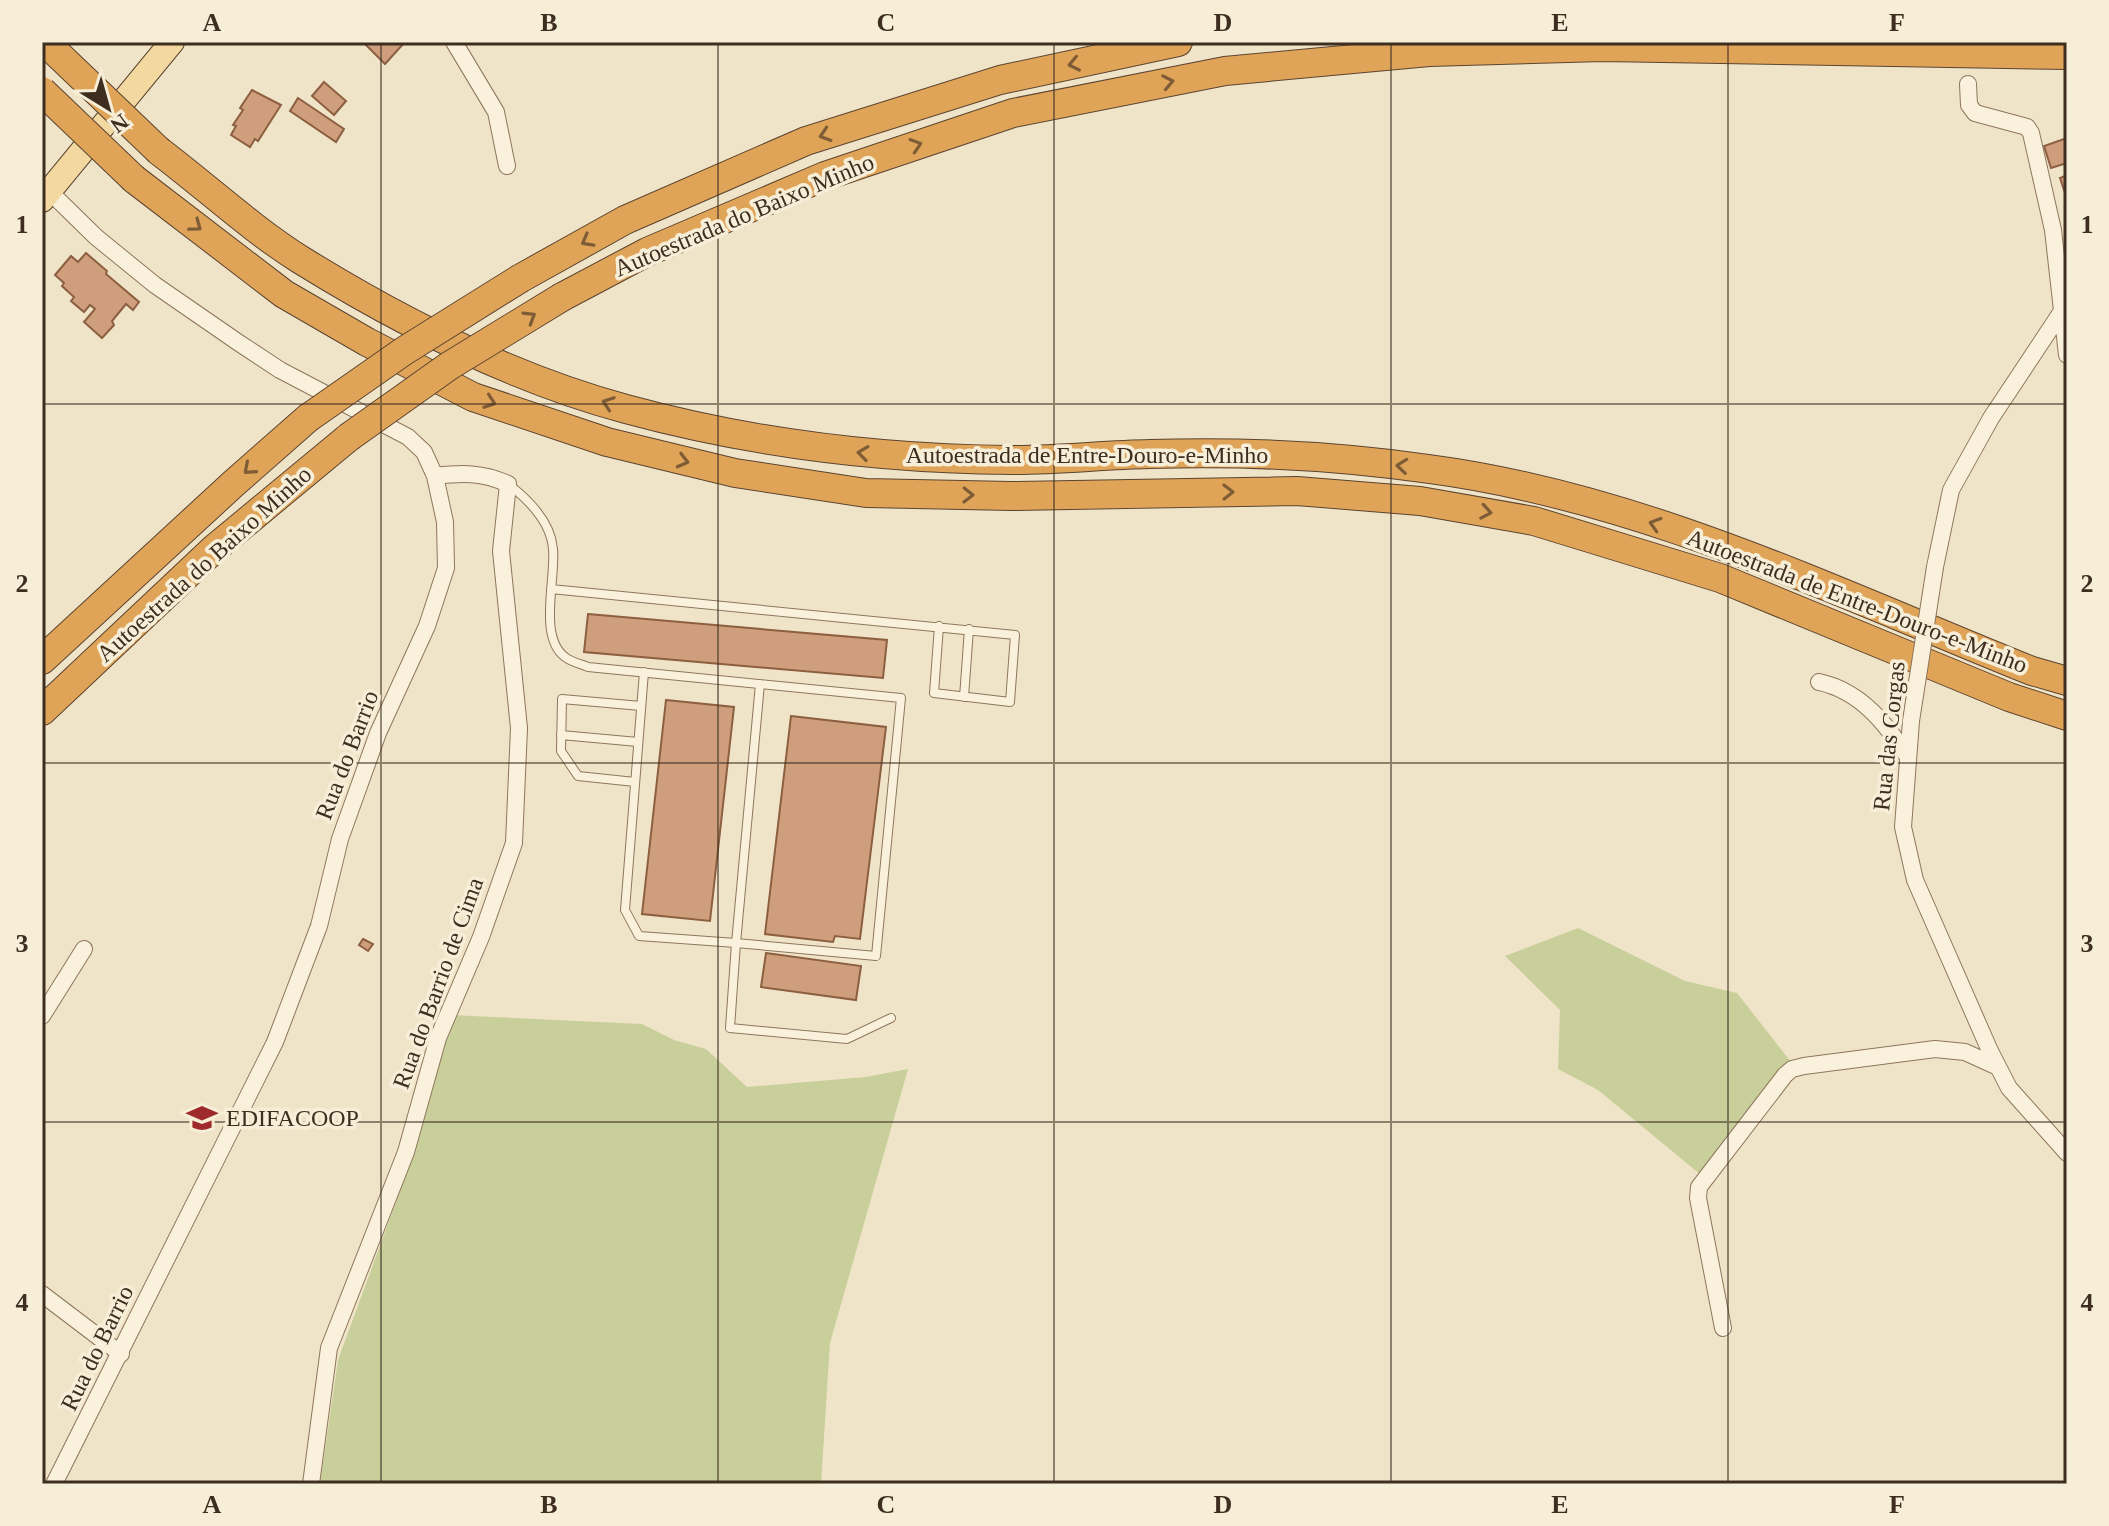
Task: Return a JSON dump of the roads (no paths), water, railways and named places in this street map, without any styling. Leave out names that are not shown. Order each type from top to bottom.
[{"type":"highway","name":"Autoestrada de Entre-Douro-e-Minho","points":[[45,42],[159,151],[296,257],[399,317],[512,370],[623,409],[749,438],[877,455],[1013,460],[1155,454],[1298,455],[1431,469],[1539,489],[1743,551],[2005,660],[2067,681]]},
{"type":"highway","name":"Autoestrada do Baixo Minho","points":[[42,660],[308,418],[404,351],[521,278],[625,220],[806,141],[1000,80],[1178,42]]},
{"type":"highway","name":"Autoestrada do Baixo Minho","points":[[42,711],[215,548],[349,437],[449,366],[562,297],[647,252],[825,176],[1013,113],[1225,71],[1429,52],[1603,47],[2067,55]]},
{"type":"highway","name":"Autoestrada de Entre-Douro-e-Minho","points":[[42,91],[134,179],[284,294],[367,342],[473,397],[607,442],[735,473],[866,493],[1011,496],[1297,491],[1420,501],[1534,521],[1720,578],[2009,697],[2067,716]]},
{"type":"main road","points":[[46,196],[172,42]]},
{"type":"street","points":[[454,42],[496,112],[507,166]]},
{"type":"street","points":[[1968,84],[1969,105],[1975,113],[2027,127],[2031,133],[2060,232],[2060,314],[2067,355]]},
{"type":"street","name":"Rua do Barrio","points":[[46,196],[155,285],[280,370],[408,437],[424,452],[435,476],[445,522],[446,568],[427,626],[378,733],[340,839],[319,926],[275,1042],[54,1484]]},
{"type":"street","name":"Rua das Corgas","points":[[2060,314],[1991,418],[1951,490],[1935,567],[1911,721],[1903,827],[1915,880],[1998,1067],[2009,1088],[2067,1153]]},
{"type":"street","points":[[435,476],[467,472],[508,484]]},
{"type":"street","name":"Rua do Barrio de Cima","points":[[311,1484],[329,1348],[406,1152],[438,1038],[481,937],[514,843],[519,728],[515,660],[506,613],[501,551],[508,484]]},
{"type":"street","points":[[1819,682],[1844,690],[1866,705],[1908,757]]},
{"type":"street","points":[[42,1016],[84,949]]},
{"type":"street","points":[[1723,1328],[1698,1198],[1699,1187],[1785,1075],[1792,1069],[1804,1066],[1935,1049],[1965,1052],[1998,1067]]},
{"type":"street","points":[[42,1294],[121,1354]]},
{"type":"lane","points":[[508,484],[526,497],[544,522],[553,547],[550,635],[564,657],[588,667],[644,672],[901,698],[876,956],[639,936],[625,910],[644,672]]},
{"type":"lane","points":[[551,589],[939,626],[1015,635],[1010,702],[934,693],[939,626]]},
{"type":"lane","points":[[964,697],[969,629]]},
{"type":"lane","points":[[760,684],[730,1028],[847,1039],[891,1018]]},
{"type":"lane","points":[[635,782],[578,776],[561,751],[562,699],[641,706]]},
{"type":"lane","points":[[561,735],[638,742]]},
{"type":"place","name":"EDIFACOOP","points":[[202,1118]]}]
